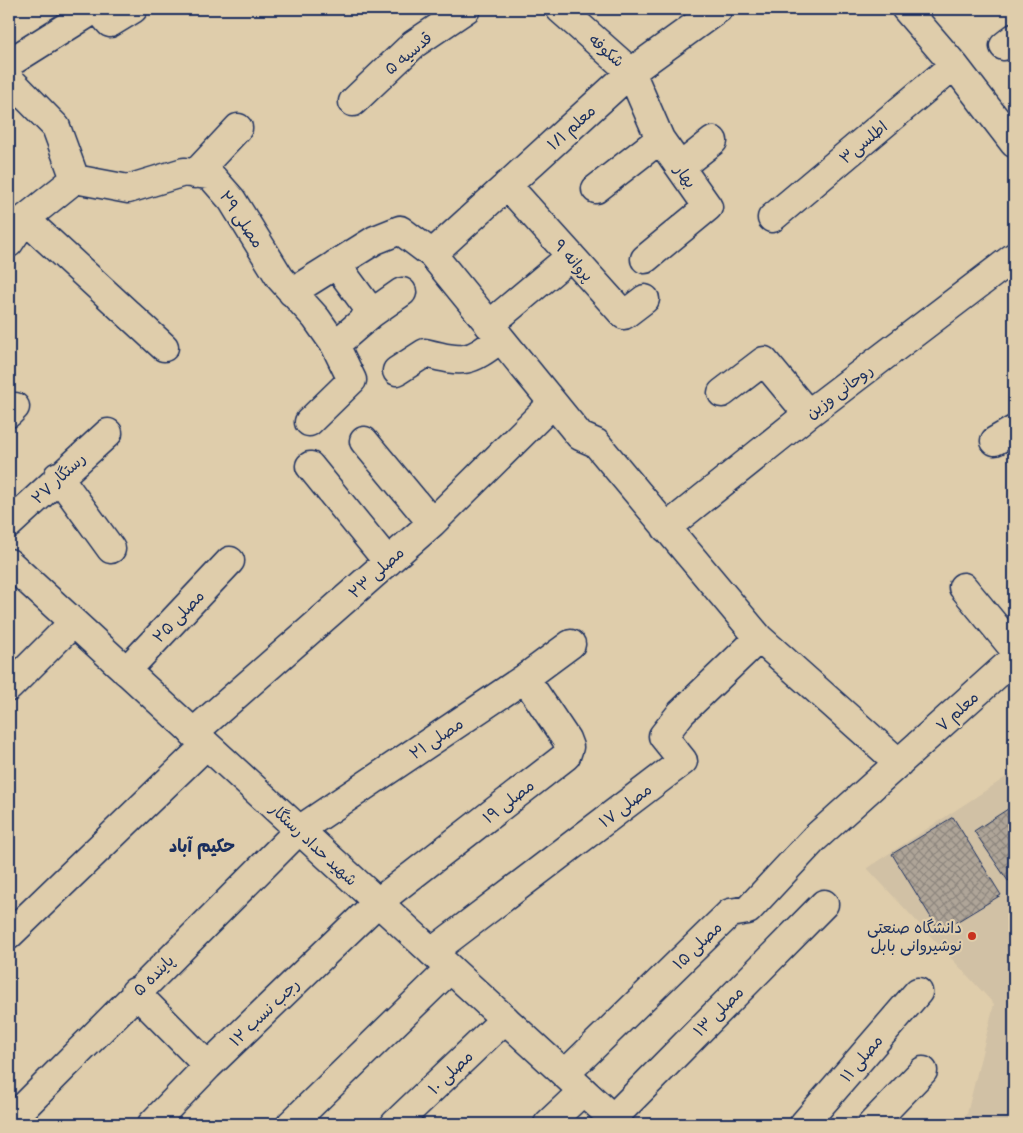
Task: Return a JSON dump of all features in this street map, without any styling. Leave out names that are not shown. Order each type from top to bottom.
[{"type":"street","points":[[9,63],[96,9],[110,23],[133,9]]},
{"type":"street","name":"قدسیه ۵","points":[[353,102],[414,44],[466,9]]},
{"type":"street","name":"شکوفه","points":[[560,9],[632,72]]},
{"type":"street","name":"معلم ۱/۱","points":[[432,254],[632,72],[718,9]]},
{"type":"street","points":[[906,9],[954,65],[1014,143]]},
{"type":"street","name":"اطلسی۳","points":[[772,218],[954,65]]},
{"type":"street","name":"بهار","points":[[632,72],[660,139],[708,207],[645,258]]},
{"type":"street","points":[[9,78],[56,127],[76,179],[25,219],[9,243]]},
{"type":"street","points":[[195,174],[238,128]]},
{"type":"street","points":[[596,189],[660,139]]},
{"type":"street","points":[[680,167],[713,141]]},
{"type":"street","name":"مصلی ۲۹","points":[[76,179],[128,189],[184,172],[210,175],[232,200],[280,278],[316,318],[335,345],[352,380],[309,422]]},
{"type":"street","name":"پروانه ۹","points":[[507,185],[624,315],[645,299]]},
{"type":"street","points":[[25,219],[164,347]]},
{"type":"street","points":[[292,292],[375,240],[400,230],[432,254],[552,404],[580,436],[596,443],[759,638],[899,763]]},
{"type":"street","points":[[397,371],[426,353],[457,361],[476,357],[495,332],[571,256]]},
{"type":"street","name":"روحانی وزین","points":[[666,528],[808,414],[1014,257]]},
{"type":"street","points":[[336,264],[372,313]]},
{"type":"street","points":[[335,345],[372,313],[402,292]]},
{"type":"street","points":[[722,394],[764,361],[808,414]]},
{"type":"street","name":"مصلی ۲۳","points":[[9,935],[200,739],[432,523],[552,404]]},
{"type":"street","name":"رستگار ۲۷","points":[[9,524],[58,476],[108,433]]},
{"type":"street","points":[[364,441],[432,523]]},
{"type":"street","points":[[310,466],[388,562]]},
{"type":"street","points":[[58,476],[111,549]]},
{"type":"street","name":"مصلی ۲۵","points":[[126,670],[230,561]]},
{"type":"street","name":"شهید حداد رستگار","points":[[9,563],[616,1121]]},
{"type":"street","points":[[963,587],[1014,649]]},
{"type":"street","points":[[9,687],[74,623]]},
{"type":"street","name":"مصلی ۱۷","points":[[441,960],[683,761],[663,736],[681,713],[759,638]]},
{"type":"street","name":"مصلی ۲۱","points":[[299,830],[525,678],[571,644]]},
{"type":"street","name":"معلم ۷","points":[[899,763],[1014,659]]},
{"type":"street","name":"مصلی ۱۹","points":[[378,902],[566,756],[569,747],[566,739],[525,678]]},
{"type":"street","name":"مصلی ۱۵","points":[[548,1124],[574,1083],[730,913],[748,910],[816,838],[899,763]]},
{"type":"street","name":"پاینده ۵","points":[[9,1122],[135,992],[299,830]]},
{"type":"street","name":"رجب نسب ۱۲","points":[[152,1124],[208,1066],[378,902]]},
{"type":"street","name":"مصلی ۱۳","points":[[616,1121],[824,904]]},
{"type":"street","points":[[291,1124],[441,960]]},
{"type":"street","points":[[135,992],[208,1066]]},
{"type":"street","name":"مصلی ۱۱","points":[[812,1121],[918,992]]},
{"type":"street","name":"مصلی ۱۰","points":[[395,1124],[505,1019]]},
{"type":"street","points":[[872,1124],[923,1071]]},
{"type":"shaded area","name":"دانشگاه صنعتی نوشیروانی بابل","points":[[1014,772],[1014,1124],[950,1124],[967,1114],[994,1004],[867,868]]},
{"type":"building","points":[[1014,805],[1014,877],[1008,881],[974,831]]},
{"type":"building","points":[[953,817],[1001,895],[940,932],[892,854]]},
{"type":"place","name":"دانشگاه صنعتی نوشیروانی بابل","points":[[972,936]]},
{"type":"district","name":"حکیم آباد","points":[[202,846]]}]
